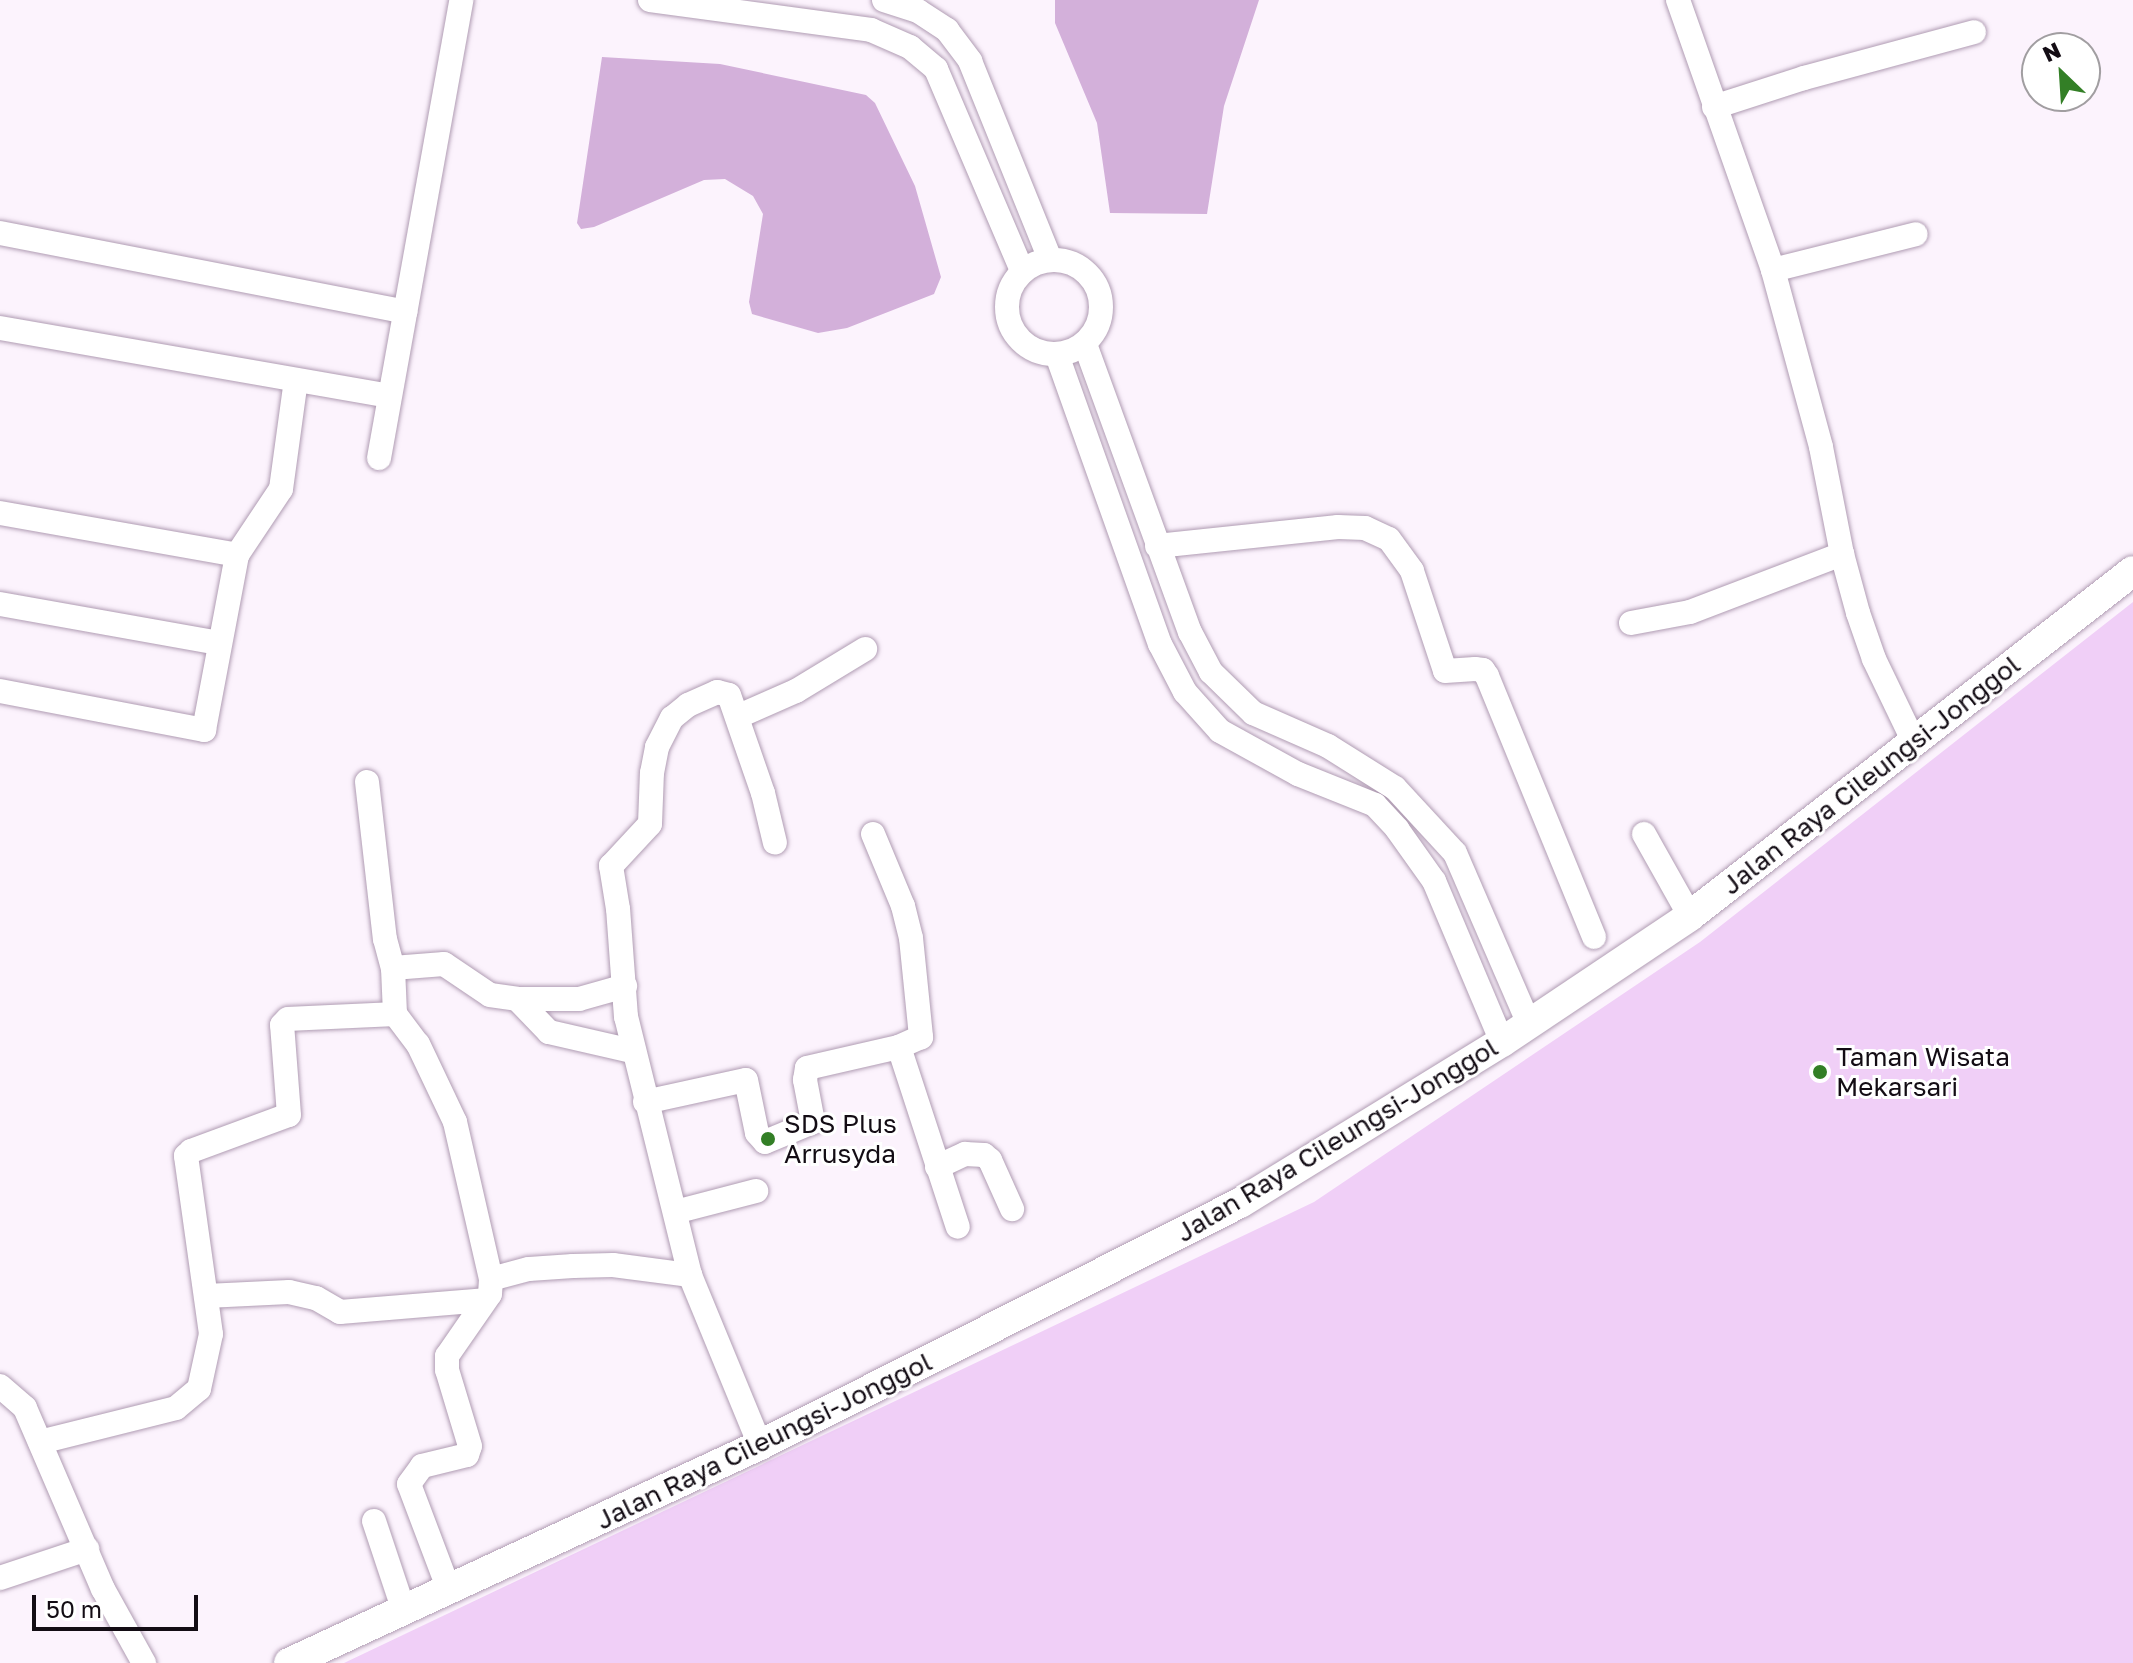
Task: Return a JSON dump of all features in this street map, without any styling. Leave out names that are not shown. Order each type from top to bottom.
[{"type":"main road","name":"Jalan Raya Cileungsi-Jonggol","points":[[289,1663],[760,1445],[1240,1203],[1502,1042],[1690,916],[2133,571]]},
{"type":"street","points":[[379,458],[461,0]]},
{"type":"street","points":[[650,0],[871,30],[910,47],[936,69],[1022,271]]},
{"type":"street","points":[[884,0],[918,11],[947,30],[970,61],[1050,259]]},
{"type":"street","points":[[1678,0],[1773,270],[1821,447],[1842,554],[1874,659],[1914,742]]},
{"type":"street","points":[[1714,107],[1804,78],[1974,32]]},
{"type":"street","points":[[0,233],[405,312]]},
{"type":"street","points":[[1773,270],[1916,234]]},
{"type":"street","points":[[1050,259],[1079,265],[1099,288],[1104,305],[1102,318],[1085,344],[1057,355],[1034,351],[1016,336],[1007,314],[1009,291],[1022,271],[1050,259]]},
{"type":"street","points":[[0,328],[389,396]]},
{"type":"street","points":[[1085,344],[1190,632],[1211,672],[1253,713],[1328,746],[1395,788],[1455,853],[1529,1024]]},
{"type":"street","points":[[1057,355],[1160,644],[1185,692],[1220,731],[1298,774],[1375,805],[1397,829],[1434,881],[1502,1042]]},
{"type":"street","points":[[0,691],[204,730],[237,555],[281,489],[296,380]]},
{"type":"street","points":[[0,513],[237,555]]},
{"type":"street","points":[[1157,546],[1338,527],[1365,528],[1389,539],[1412,571],[1445,671],[1475,669],[1483,670],[1487,676],[1594,937]]},
{"type":"street","points":[[1631,623],[1703,608],[1842,554]]},
{"type":"street","points":[[0,604],[220,643]]},
{"type":"street","points":[[739,716],[796,691],[865,649]]},
{"type":"street","points":[[760,1445],[690,1275],[645,1102],[632,1051],[611,866],[650,824],[652,773],[664,730],[688,705],[722,691],[729,695],[739,716],[775,843]]},
{"type":"street","points":[[367,782],[385,939],[393,968],[395,1014],[418,1044],[455,1122],[488,1289],[447,1356],[447,1370],[470,1446],[467,1455],[422,1466],[409,1484],[449,1590]]},
{"type":"street","points":[[645,1102],[746,1080],[757,1133],[765,1142],[813,1122],[805,1080],[807,1068],[919,1041],[922,1033],[911,938],[903,906],[873,834]]},
{"type":"street","points":[[1644,834],[1690,916]]},
{"type":"street","points":[[393,968],[444,964],[490,995],[517,999],[579,999],[625,986]]},
{"type":"street","points":[[517,999],[549,1032],[632,1051]]},
{"type":"street","points":[[40,1442],[176,1408],[188,1401],[202,1384],[210,1353],[206,1296],[185,1163],[187,1154],[289,1115],[282,1025],[288,1019],[395,1014]]},
{"type":"street","points":[[899,1047],[958,1227]]},
{"type":"street","points":[[937,1167],[965,1154],[984,1155],[990,1160],[1012,1209]]},
{"type":"street","points":[[675,1212],[756,1191]]},
{"type":"street","points":[[206,1296],[289,1292],[316,1298],[340,1312],[350,1313],[488,1289],[529,1269],[613,1265],[690,1275]]},
{"type":"street","points":[[0,1386],[25,1408],[103,1589],[144,1663]]},
{"type":"street","points":[[374,1521],[404,1611]]},
{"type":"street","points":[[0,1578],[87,1549]]},
{"type":"shaded area","points":[[1055,0],[1259,0],[1224,106],[1207,214],[1110,213],[1097,123],[1055,23]]},
{"type":"shaded area","points":[[602,57],[720,64],[866,95],[875,103],[915,186],[941,277],[934,294],[847,328],[818,333],[752,314],[749,302],[763,214],[753,196],[725,179],[704,180],[594,227],[581,229],[577,223]]},
{"type":"shaded area","name":"Taman Wisata Mekarsari","points":[[2133,602],[2133,1663],[344,1663],[1314,1202],[1700,942]]},
{"type":"place","name":"Taman Wisata Mekarsari","points":[[1820,1072]]},
{"type":"place","name":"SDS Plus Arrusyda","points":[[768,1139]]}]
